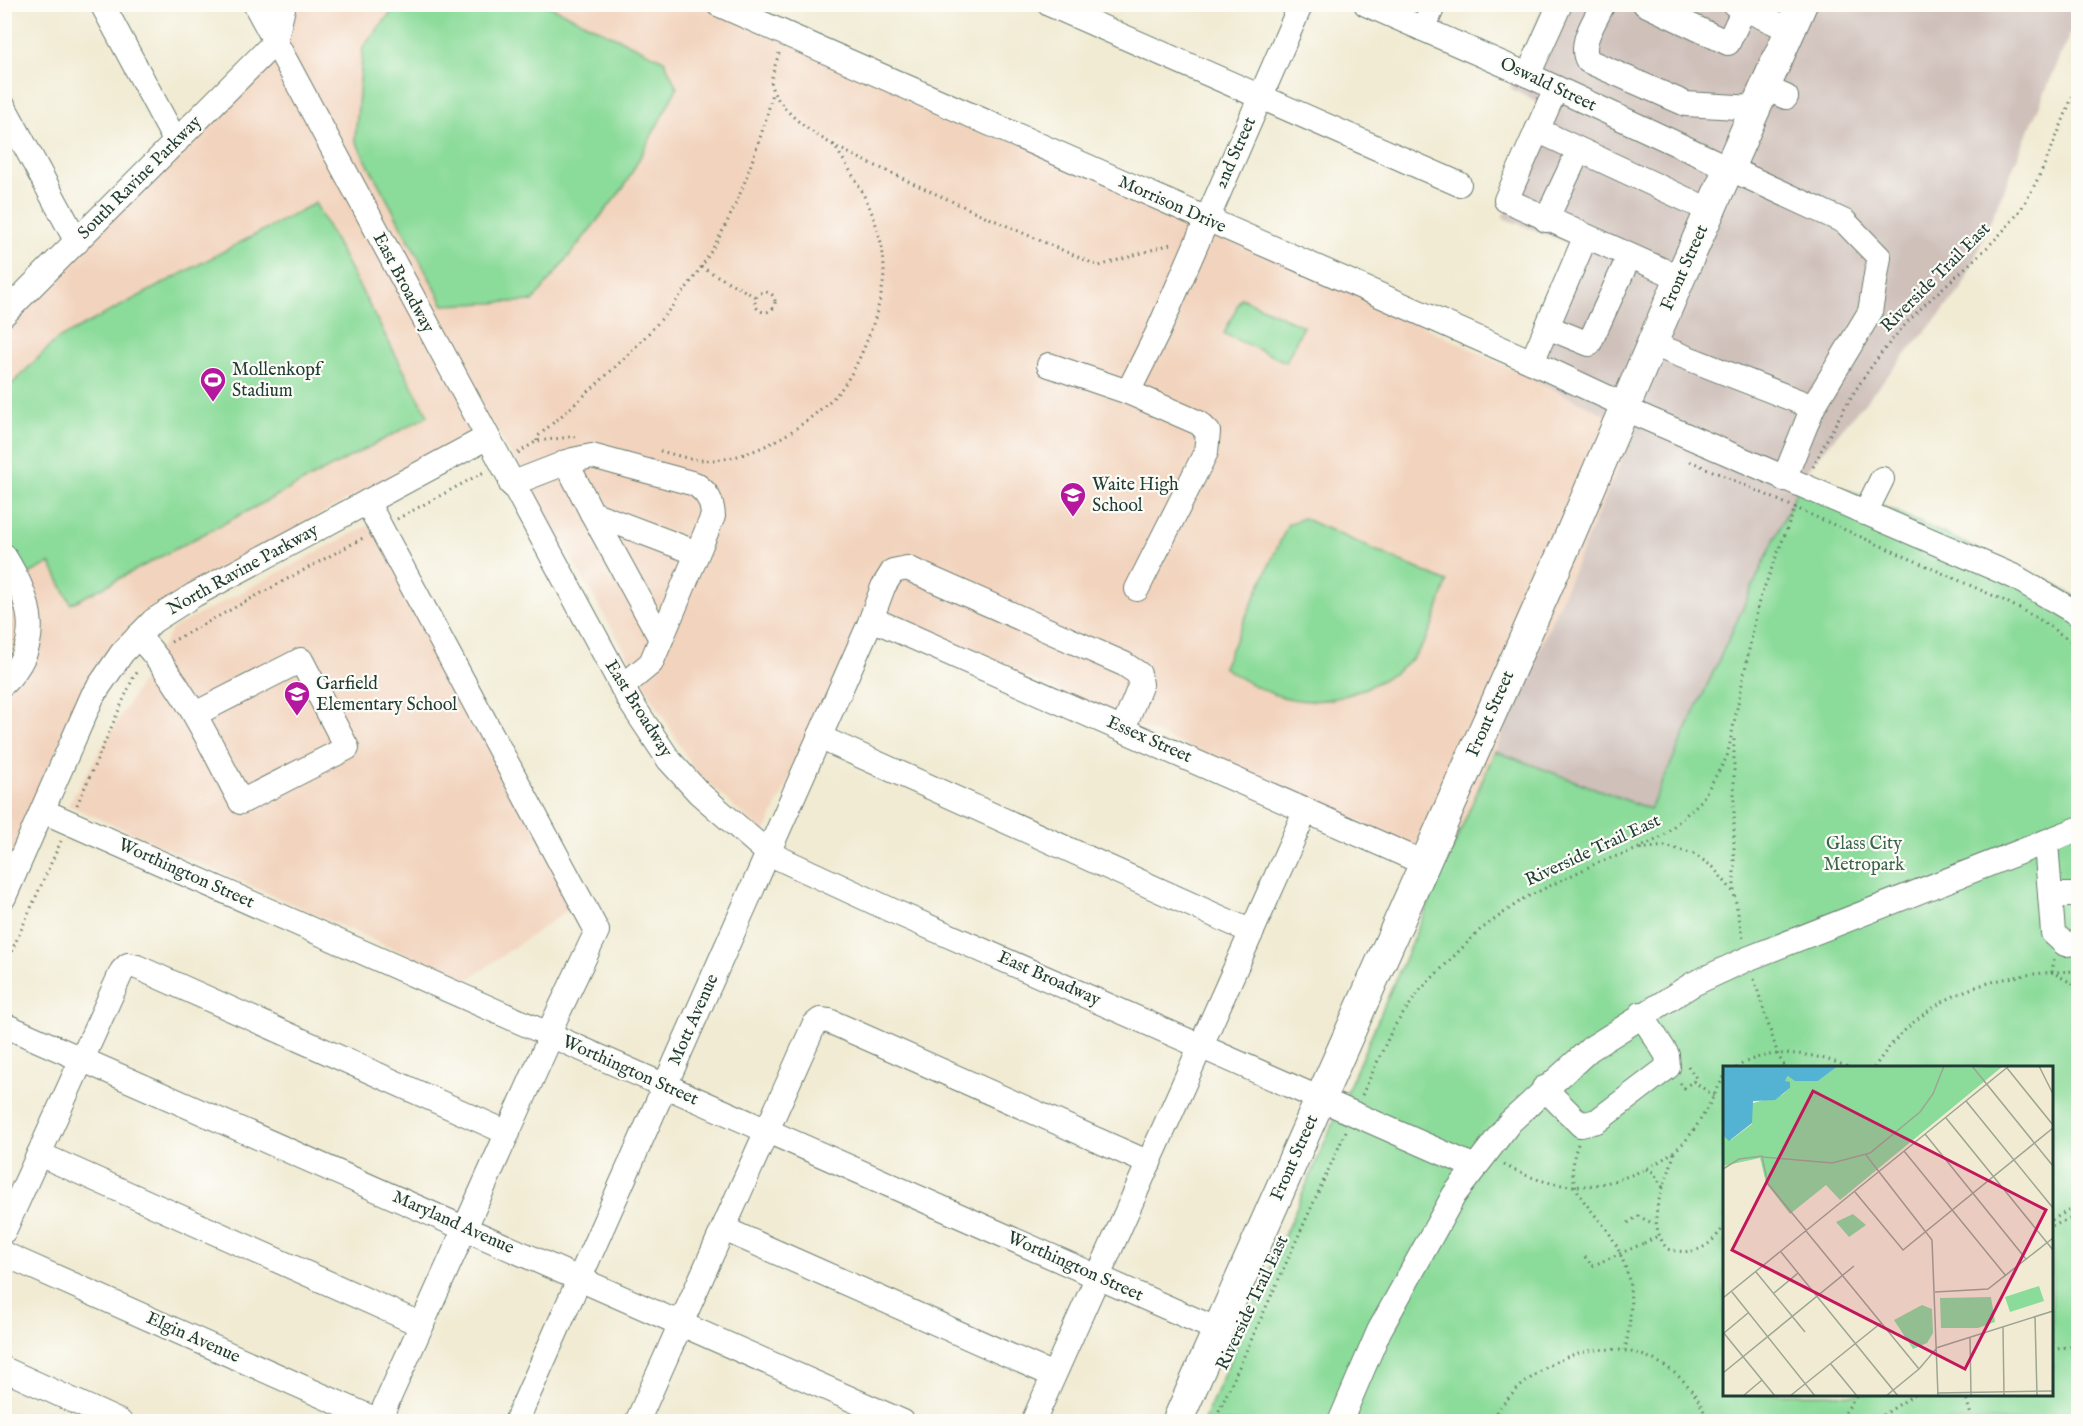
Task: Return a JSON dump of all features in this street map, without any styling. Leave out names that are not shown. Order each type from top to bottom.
[{"type":"main road","name":"Front Street","points":[[1177,1422],[1625,408],[1680,278],[1730,169],[1768,98],[1796,17]]},
{"type":"street","points":[[102,4],[176,142]]},
{"type":"street","name":"East Broadway","points":[[255,4],[505,474],[622,687],[669,760],[699,794],[768,853],[1354,1114],[1480,1161]]},
{"type":"street","points":[[275,42],[284,4]]},
{"type":"street","name":"Morrison Drive","points":[[717,4],[774,21],[1198,217],[1532,362],[1794,491],[1865,513],[2015,577],[2079,614]]},
{"type":"street","points":[[1049,4],[1459,184]]},
{"type":"street","name":"2nd Street","points":[[1128,392],[1157,334],[1198,217],[1260,98],[1301,4]]},
{"type":"street","name":"Oswald Street","points":[[1366,4],[1528,75],[1845,222],[1880,257],[1869,312],[1814,408]]},
{"type":"street","points":[[1423,29],[1434,4]]},
{"type":"street","points":[[1528,75],[1560,4]]},
{"type":"street","points":[[1603,4],[1584,45],[1584,54],[1588,61],[1686,104],[1768,98]]},
{"type":"street","points":[[1644,4],[1728,43],[1739,7],[1796,17]]},
{"type":"street","name":"South Ravine Parkway","points":[[4,314],[275,42]]},
{"type":"street","points":[[1556,88],[1506,200],[1585,238],[1680,278]]},
{"type":"street","points":[[4,106],[78,242]]},
{"type":"street","points":[[1537,130],[1711,211]]},
{"type":"street","points":[[1539,216],[1571,146]]},
{"type":"street","points":[[1532,362],[1585,238]]},
{"type":"street","points":[[1547,327],[1589,344],[1629,257]]},
{"type":"street","points":[[1652,344],[1814,408],[1794,491]]},
{"type":"street","points":[[1049,365],[1128,392],[1199,423],[1208,432],[1206,452],[1137,589]]},
{"type":"street","name":"North Ravine Parkway","points":[[4,897],[93,695],[122,653],[146,644],[153,621],[194,595],[486,438]]},
{"type":"street","points":[[505,474],[592,456],[695,484],[706,491],[712,503],[713,516],[651,663],[622,687]]},
{"type":"street","points":[[566,462],[661,639]]},
{"type":"street","points":[[1865,513],[1882,479]]},
{"type":"street","points":[[367,502],[597,931],[379,1421]]},
{"type":"street","points":[[592,513],[697,553]]},
{"type":"street","points":[[4,556],[22,585],[29,604],[30,621],[23,660],[4,683]]},
{"type":"street","name":"Mott Avenue","points":[[516,1422],[872,619],[883,587],[893,571],[907,568],[1124,664],[1139,674],[1141,684],[1123,729]]},
{"type":"street","name":"Essex Street","points":[[872,619],[1424,863]]},
{"type":"street","points":[[146,644],[176,681],[241,801],[347,748],[301,660],[195,714]]},
{"type":"street","points":[[819,737],[1252,932]]},
{"type":"street","points":[[1033,1422],[1306,810]]},
{"type":"street","name":"Worthington Street","points":[[43,812],[1218,1330]]},
{"type":"street","points":[[1340,1422],[1379,1331],[1454,1195],[1510,1122],[1544,1088],[1590,1048],[1641,1014],[1693,984],[1748,959],[2079,829]]},
{"type":"street","points":[[2046,843],[2054,933],[2065,944],[2079,943]]},
{"type":"street","points":[[2050,895],[2079,895]]},
{"type":"street","points":[[4,1231],[122,971],[128,965],[137,967],[508,1133]]},
{"type":"street","points":[[1544,1088],[1581,1125],[1585,1126],[1597,1121],[1676,1064],[1667,1055],[1641,1014]]},
{"type":"street","points":[[638,1421],[814,1025],[820,1020],[829,1021],[1149,1163]]},
{"type":"street","name":"Maryland Avenue","points":[[4,1025],[903,1422]]},
{"type":"street","points":[[39,1154],[422,1325]]},
{"type":"street","points":[[724,1229],[1053,1376]]},
{"type":"street","name":"Elgin Avenue","points":[[4,1254],[379,1421]]},
{"type":"street","points":[[4,1369],[120,1422]]},
{"type":"path","points":[[4,968],[146,644],[381,528],[505,474],[537,441],[537,437],[644,340],[719,241],[747,180],[765,127],[772,91],[774,21]]},
{"type":"path","name":"Riverside Trail East","points":[[1214,1422],[1393,1028],[1421,989],[1480,930],[1523,899],[1599,862],[1635,850],[1673,829],[1701,801],[1727,757],[1759,601],[1794,491],[1880,354],[1905,325],[1991,243],[2016,215],[2034,184],[2079,80]]},
{"type":"path","points":[[772,91],[794,117],[833,144],[945,199],[1099,266],[1178,242],[1198,217]]},
{"type":"path","points":[[656,450],[700,460],[725,458],[760,449],[787,435],[837,394],[871,334],[884,272],[882,253],[870,207],[833,144]]},
{"type":"path","points":[[701,267],[756,297]]},
{"type":"path","points":[[762,293],[771,294],[775,302],[773,308],[768,312],[761,312],[756,307],[756,297],[762,293]]},
{"type":"path","points":[[537,441],[582,435]]},
{"type":"path","points":[[1680,457],[1794,491],[2037,618],[2079,646]]},
{"type":"path","points":[[1734,730],[1734,892],[1748,959],[1778,1054],[1784,1066]]},
{"type":"path","points":[[1635,850],[1665,846],[1695,854],[1713,867],[1734,892]]},
{"type":"path","points":[[1875,1066],[1891,1041],[1919,1015],[1959,993],[2000,979],[2079,971]]},
{"type":"path","points":[[2052,972],[2079,987]]},
{"type":"path","points":[[1740,1066],[1752,1059],[1778,1054],[1808,1055],[1844,1066]]},
{"type":"path","points":[[1676,1064],[1696,1078],[1684,1089],[1676,1064]]},
{"type":"path","points":[[1480,1161],[1550,1183],[1575,1186],[1600,1184],[1646,1169],[1674,1151],[1697,1125],[1723,1080]]},
{"type":"path","points":[[1693,1081],[1714,1096]]},
{"type":"path","points":[[1585,1126],[1577,1148],[1575,1186],[1581,1201],[1606,1228],[1627,1273],[1631,1291],[1625,1350]]},
{"type":"path","points":[[1674,1151],[1655,1224],[1658,1236],[1667,1249],[1689,1253],[1703,1250],[1723,1229]]},
{"type":"path","points":[[1646,1169],[1653,1172],[1664,1189]]},
{"type":"path","points":[[2053,1219],[2079,1205]]},
{"type":"path","points":[[1628,1223],[1638,1216],[1655,1224]]},
{"type":"path","points":[[2053,1225],[2079,1216]]},
{"type":"path","points":[[1585,1257],[1592,1266],[1658,1236]]},
{"type":"path","points":[[2053,1350],[2079,1345]]},
{"type":"path","points":[[1489,1422],[1515,1392],[1546,1367],[1581,1352],[1625,1350],[1651,1358],[1679,1374],[1699,1400],[1708,1422]]},
{"type":"path","points":[[1838,1422],[1857,1396]]},
{"type":"path","points":[[1873,1422],[1913,1396]]},
{"type":"path","points":[[1965,1396],[1973,1422]]},
{"type":"shaded area","name":"Waite High School","points":[[284,5],[718,5],[1206,221],[1636,429],[1445,865],[1416,846],[868,608],[764,834],[694,770],[491,420],[143,613],[84,688],[5,876],[5,314],[275,42]]},
{"type":"shaded area","points":[[1543,5],[2078,5],[2078,15],[1961,290],[1806,471],[1649,809],[1495,751],[1635,429],[1517,372],[1577,246],[1502,218],[1553,111],[1510,88]]},
{"type":"shaded area","name":"Garfield Elementary School","points":[[371,524],[575,905],[466,981],[68,805],[173,628]]},
{"type":"green space","points":[[398,4],[547,5],[664,60],[677,88],[624,187],[533,301],[444,305],[355,140],[363,47]]},
{"type":"green space","name":"Mollenkopf Stadium","points":[[315,203],[428,416],[71,604],[50,563],[25,576],[5,536],[5,391],[56,340]]},
{"type":"green space","points":[[1241,298],[1303,326],[1286,362],[1224,334]]},
{"type":"green space","name":"Glass City Metropark","points":[[1806,471],[2052,583],[2078,599],[2078,1421],[1203,1422],[1495,751],[1650,809]]},
{"type":"green space","points":[[1303,518],[1447,582],[1429,633],[1411,660],[1398,671],[1377,683],[1332,699],[1295,700],[1260,689],[1223,667],[1288,524]]},
{"type":"place","name":"Mollenkopf Stadium","points":[[213,403]]},
{"type":"place","name":"Waite High School","points":[[1073,518]]},
{"type":"place","name":"Garfield Elementary School","points":[[297,717]]}]
